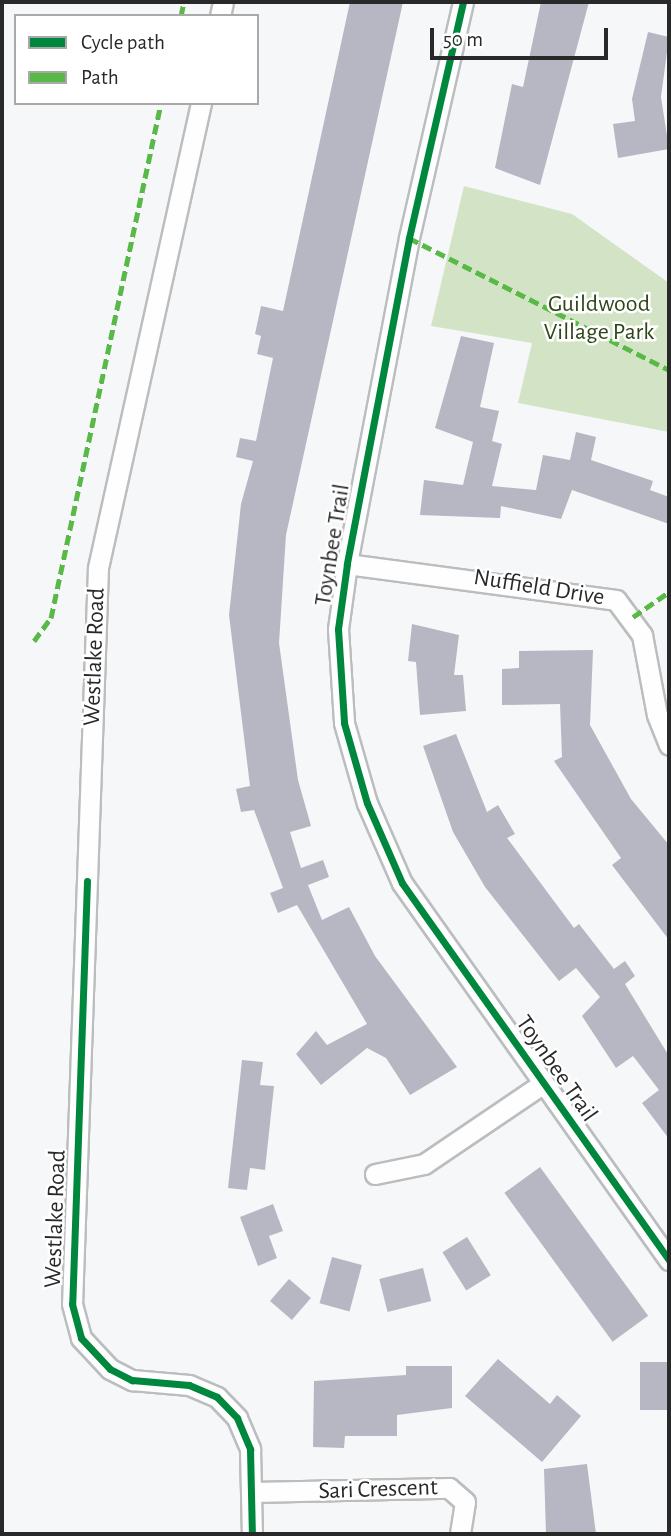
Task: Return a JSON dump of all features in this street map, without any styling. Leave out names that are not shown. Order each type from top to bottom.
[{"type":"street","name":"Toynbee Trail","points":[[463,2],[409,238],[347,564],[338,629],[344,723],[366,803],[402,883],[669,1260]]},
{"type":"street","name":"Westlake Road","points":[[201,105],[98,568],[72,1304],[81,1338],[110,1369],[217,1397],[237,1418],[250,1449],[252,1534]]},
{"type":"street","name":"Nuffield Drive","points":[[347,564],[616,600],[642,635],[657,715],[669,745]]},
{"type":"street","points":[[375,1174],[424,1164],[542,1084]]},
{"type":"street","name":"Sari Crescent","points":[[252,1492],[449,1488],[465,1502],[460,1534]]},
{"type":"green space","name":"Guildwood Village Park","points":[[464,186],[572,214],[669,283],[669,432],[518,403],[532,343],[431,326]]},
{"type":"building","points":[[350,2],[403,2],[286,535],[279,643],[298,780],[311,826],[290,832],[301,868],[323,860],[329,877],[308,885],[322,920],[349,907],[375,956],[457,1067],[410,1095],[386,1058],[367,1048],[321,1085],[296,1054],[316,1031],[327,1045],[367,1024],[297,905],[278,913],[270,893],[283,888],[254,810],[241,812],[236,789],[250,786],[229,615],[241,504],[253,461],[236,457],[240,438],[256,441],[273,358],[257,354],[261,336],[255,334],[261,306],[283,311]]},
{"type":"building","points":[[541,2],[589,2],[540,185],[495,168],[512,84],[523,87]]},
{"type":"building","points":[[648,32],[669,37],[661,97],[669,149],[618,158],[613,124],[635,121],[632,99]]},
{"type":"building","points":[[461,336],[494,343],[480,407],[499,411],[492,441],[502,444],[492,486],[536,490],[543,455],[570,460],[576,432],[596,437],[591,460],[653,481],[650,490],[669,497],[669,524],[572,490],[561,519],[501,506],[500,518],[420,515],[424,480],[463,485],[473,442],[435,428]]},
{"type":"building","points":[[412,624],[459,635],[454,675],[463,675],[466,711],[420,715],[416,662],[408,661]]},
{"type":"building","points":[[593,650],[590,725],[631,799],[669,845],[669,940],[612,865],[621,858],[554,761],[562,757],[560,704],[502,705],[502,669],[519,668],[519,651]]},
{"type":"building","points":[[456,734],[487,812],[498,805],[515,834],[507,838],[574,928],[579,924],[614,969],[625,961],[635,976],[625,984],[669,1056],[669,1139],[642,1103],[659,1090],[633,1056],[616,1068],[582,1016],[600,997],[576,968],[559,981],[485,887],[453,832],[423,746]]},
{"type":"building","points":[[242,1060],[263,1062],[260,1085],[274,1086],[265,1170],[250,1168],[247,1190],[228,1188]]},
{"type":"building","points":[[540,1167],[648,1316],[613,1342],[504,1193]]},
{"type":"building","points":[[273,1204],[283,1231],[269,1236],[277,1258],[258,1266],[240,1217]]},
{"type":"building","points":[[467,1237],[491,1275],[466,1291],[442,1252]]},
{"type":"building","points":[[332,1257],[362,1265],[350,1311],[320,1303]]},
{"type":"building","points":[[423,1268],[431,1301],[388,1312],[379,1279]]},
{"type":"building","points":[[289,1279],[311,1298],[292,1320],[270,1301]]},
{"type":"building","points":[[498,1359],[550,1404],[557,1395],[581,1416],[542,1462],[465,1396]]},
{"type":"building","points":[[640,1362],[669,1362],[669,1410],[640,1410]]},
{"type":"building","points":[[406,1366],[452,1366],[452,1408],[397,1415],[397,1436],[345,1436],[344,1448],[313,1447],[314,1381],[406,1375]]},
{"type":"building","points":[[587,1464],[596,1534],[546,1534],[544,1469]]},
{"type":"marked path","points":[[181,14],[184,2]]},
{"type":"marked path","points":[[34,641],[51,618],[161,105]]},
{"type":"marked path","points":[[409,238],[669,370]]},
{"type":"marked path","points":[[633,617],[669,592]]},
{"type":"cycle path","points":[[463,2],[409,238],[347,564],[338,629],[344,723],[367,803],[402,883],[669,1260]]},
{"type":"cycle path","points":[[87,881],[72,1304],[81,1338],[110,1369],[132,1380],[189,1385],[217,1397],[237,1418],[250,1449],[252,1534]]}]
